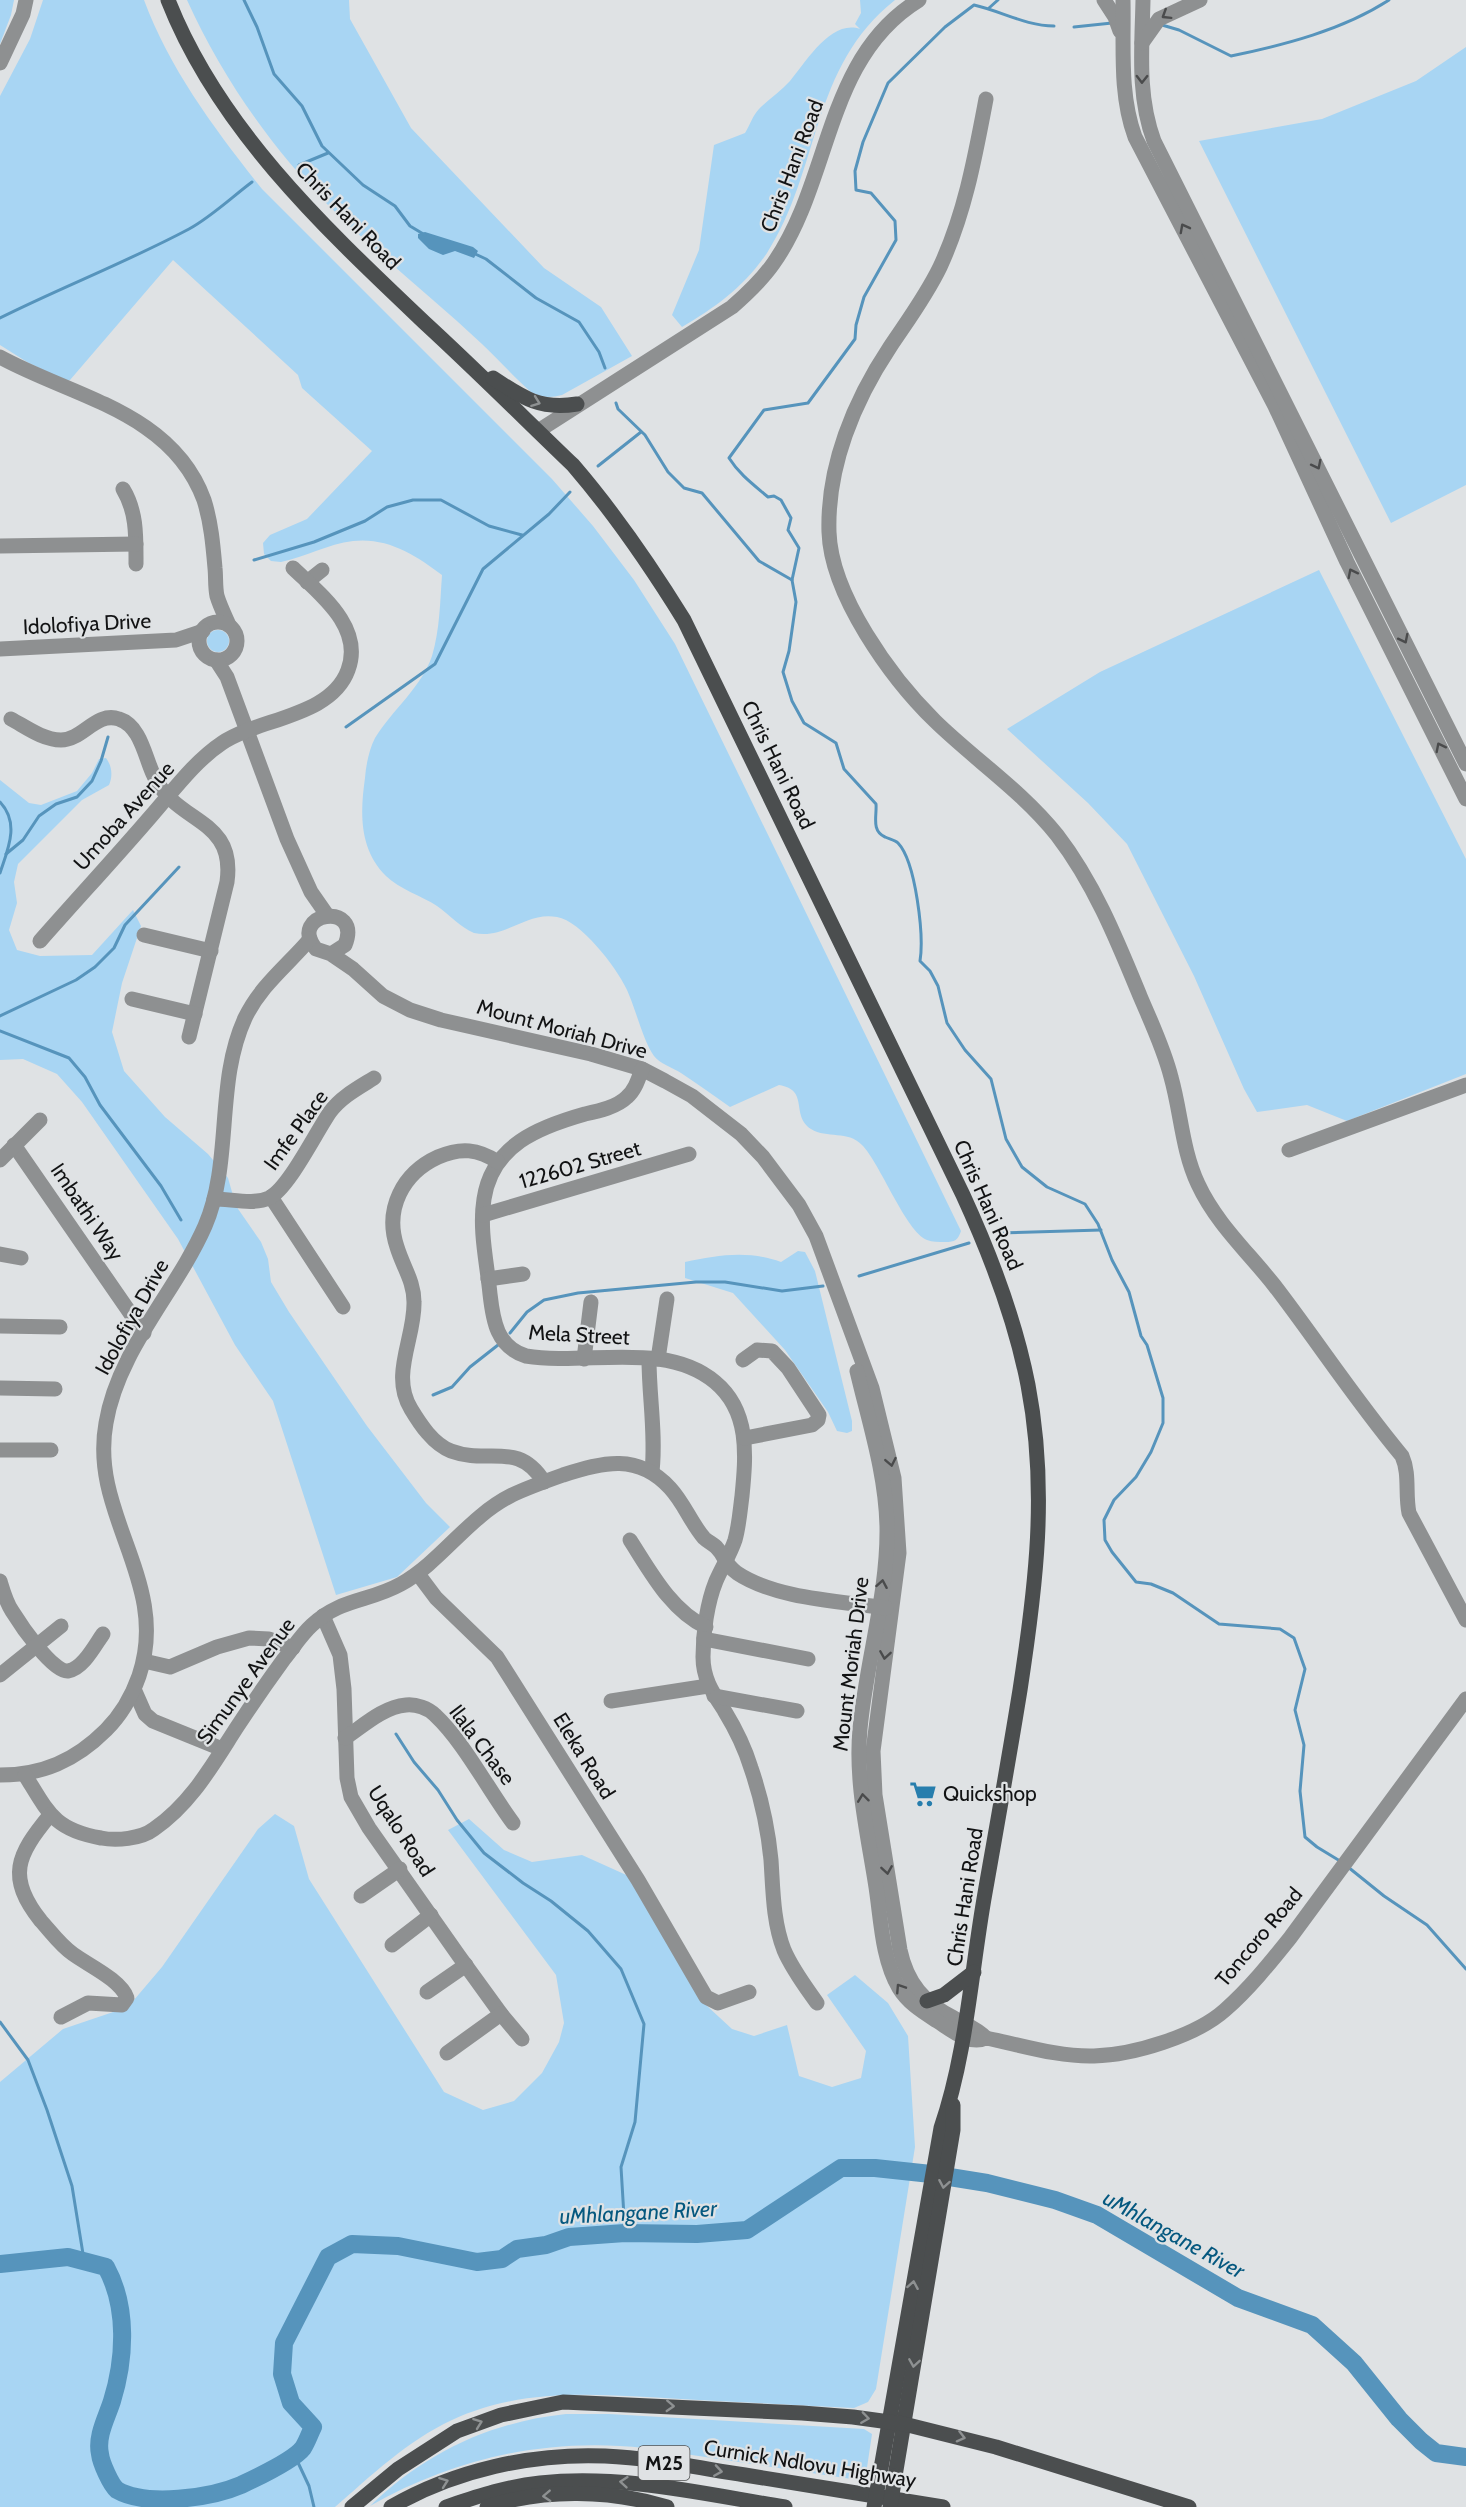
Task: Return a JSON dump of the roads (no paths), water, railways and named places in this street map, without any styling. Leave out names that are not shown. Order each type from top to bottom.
[{"type":"main road","name":"Chris Hani Road","points":[[168,0],[203,70],[264,158],[310,210],[573,465],[611,509],[648,561],[684,620],[963,1195],[989,1252],[1019,1345],[1028,1387],[1035,1441],[1039,1513],[1038,1562],[1007,1774],[979,1925],[974,1972],[947,2129],[902,2387],[888,2422],[874,2507]]},
{"type":"main road","points":[[467,362],[538,404],[554,407],[577,404]]},
{"type":"main road","points":[[927,2001],[944,1995],[974,1972]]},
{"type":"main road","name":"Chris Hani Road","points":[[890,2507],[904,2424],[902,2387]]},
{"type":"main road","points":[[352,2507],[398,2469],[457,2431],[511,2412],[563,2402],[802,2413],[904,2424],[996,2447],[1189,2507]]},
{"type":"main road","name":"Curnick Ndlovu Highway","points":[[391,2507],[438,2484],[472,2473],[517,2462],[572,2456],[642,2459],[943,2507]]},
{"type":"main road","name":"M25","points":[[446,2507],[499,2491],[537,2483],[599,2480],[785,2507]]},
{"type":"main road","points":[[487,2507],[540,2496],[573,2494],[641,2499],[667,2507]]},
{"type":"street","points":[[0,63],[23,14],[26,0]]},
{"type":"street","name":"Chris Hani Road","points":[[538,431],[732,307],[756,285],[774,263],[790,233],[804,201],[831,122],[861,58],[883,30],[906,8],[919,0]]},
{"type":"street","points":[[1104,0],[1115,17],[1124,42]]},
{"type":"street","points":[[1123,0],[1126,100],[1129,120],[1135,137],[1275,406],[1347,562],[1466,799]]},
{"type":"street","points":[[1143,0],[1141,92],[1145,117],[1154,141],[1466,764]]},
{"type":"street","points":[[1142,43],[1159,19],[1200,0]]},
{"type":"street","points":[[986,99],[973,169],[959,222],[939,269],[913,316],[889,348],[847,430],[835,466],[829,505],[829,535],[834,567],[848,602],[903,684],[933,719],[1031,806],[1056,833],[1078,865],[1108,920],[1157,1036],[1171,1074],[1186,1151],[1196,1180],[1209,1206],[1272,1283],[1402,1456],[1407,1467],[1406,1499],[1409,1513],[1466,1620]]},
{"type":"street","name":"Mount Moriah Drive","points":[[0,357],[26,371],[122,412],[152,430],[176,452],[192,475],[211,527],[217,595],[229,625],[237,636],[236,649],[221,659],[287,839],[322,918],[339,918],[344,922],[348,933],[345,945],[353,969]]},
{"type":"street","points":[[123,489],[133,508],[136,564]]},
{"type":"street","points":[[0,546],[136,544]]},
{"type":"street","name":"Umoba Avenue","points":[[40,941],[168,797],[214,749],[223,742],[322,701],[338,687],[349,669],[352,654],[346,626],[339,615],[293,568]]},
{"type":"street","points":[[308,582],[322,570]]},
{"type":"street","name":"Mount Moriah Drive","points":[[201,648],[200,640],[217,595]]},
{"type":"street","points":[[204,629],[217,622],[229,625]]},
{"type":"street","name":"Idolofiya Drive","points":[[0,649],[176,640],[204,629]]},
{"type":"street","name":"Idolofiya Drive","points":[[176,640],[168,649],[201,648]]},
{"type":"street","points":[[201,648],[209,657],[221,659]]},
{"type":"street","points":[[11,719],[44,736],[64,740],[72,738],[102,719],[116,718],[124,721],[136,734],[155,779],[168,797],[182,811],[215,832],[222,840],[229,859],[228,882],[189,1037]]},
{"type":"street","points":[[310,939],[312,926],[322,918]]},
{"type":"street","points":[[144,935],[211,951]]},
{"type":"street","name":"Mount Moriah Drive","points":[[310,939],[326,953],[353,969],[383,996],[410,1010],[441,1020],[591,1054],[642,1069],[692,1096],[741,1134],[770,1165],[799,1205],[816,1236],[872,1388],[883,1425],[894,1478],[899,1553],[863,1705],[859,1751],[862,1796],[887,1958],[893,1977],[908,2000],[919,2009],[964,2030]]},
{"type":"street","name":"Idolofiya Drive","points":[[0,1775],[25,1775],[54,1766],[90,1744],[118,1717],[134,1689],[144,1661],[147,1618],[144,1593],[106,1482],[103,1455],[105,1424],[113,1393],[144,1332],[196,1246],[214,1198],[232,1067],[244,1021],[265,984],[310,939]]},
{"type":"street","points":[[294,957],[326,953],[345,945]]},
{"type":"street","points":[[132,999],[195,1014]]},
{"type":"street","name":"Mela Street","points":[[642,1069],[638,1082],[626,1099],[601,1110],[538,1130],[522,1138],[498,1162],[487,1184],[483,1215],[488,1279],[494,1321],[499,1335],[509,1347],[520,1354],[536,1358],[653,1359],[691,1367],[715,1382],[732,1402],[742,1424],[745,1438],[745,1461],[739,1524],[716,1582],[705,1633],[703,1665],[711,1691]]},
{"type":"street","name":"Imfe Place","points":[[214,1198],[254,1201],[271,1197],[291,1174],[331,1111],[349,1094],[374,1078]]},
{"type":"street","points":[[1289,1150],[1466,1085]]},
{"type":"street","points":[[0,1160],[40,1120]]},
{"type":"street","name":"Imbathi Way","points":[[14,1145],[144,1332]]},
{"type":"street","points":[[498,1162],[478,1151],[467,1149],[454,1151],[434,1159],[419,1169],[399,1193],[392,1216],[394,1238],[414,1287],[414,1306],[402,1373],[402,1385],[409,1406],[418,1421],[439,1444],[460,1454],[522,1459],[537,1469],[544,1482]]},
{"type":"street","name":"122602 Street","points":[[483,1215],[689,1154]]},
{"type":"street","points":[[271,1197],[343,1307]]},
{"type":"street","points":[[0,1254],[21,1258]]},
{"type":"street","points":[[488,1279],[523,1274]]},
{"type":"street","points":[[652,1472],[654,1430],[649,1379],[667,1299]]},
{"type":"street","points":[[584,1359],[591,1302]]},
{"type":"street","points":[[0,1326],[60,1327]]},
{"type":"street","points":[[743,1360],[757,1350],[772,1351],[788,1368],[819,1415],[818,1420],[812,1425],[745,1438]]},
{"type":"street","points":[[0,1388],[55,1389]]},
{"type":"street","points":[[0,1450],[51,1450]]},
{"type":"street","name":"Simunye Avenue","points":[[25,1775],[50,1815],[68,1829],[84,1835],[109,1839],[133,1837],[152,1831],[184,1804],[303,1633],[323,1616],[333,1608],[398,1586],[418,1574],[490,1508],[511,1496],[544,1482],[604,1463],[634,1465],[652,1472],[672,1489],[704,1538],[719,1549],[725,1564],[751,1581],[822,1599],[885,1608]]},
{"type":"street","points":[[630,1540],[670,1598],[705,1633],[808,1659]]},
{"type":"street","name":"Eleka Road","points":[[418,1574],[436,1598],[497,1657],[638,1880],[706,1997],[714,2003],[725,2002],[749,1992]]},
{"type":"street","points":[[0,1581],[10,1609],[37,1646],[58,1668],[67,1671],[80,1664],[103,1634]]},
{"type":"street","name":"Mount Moriah Drive","points":[[885,1608],[873,1751],[874,1779],[903,1966],[918,1992],[964,2030]]},
{"type":"street","name":"Uqalo Road","points":[[323,1616],[340,1655],[347,1778],[351,1797],[369,1828],[501,2014],[522,2039]]},
{"type":"street","points":[[0,1675],[61,1626]]},
{"type":"street","points":[[144,1661],[170,1667],[198,1653],[249,1638],[269,1640],[293,1648]]},
{"type":"street","points":[[134,1689],[148,1718],[157,1724],[222,1749]]},
{"type":"street","points":[[711,1691],[737,1734],[751,1766],[771,1858],[776,1918],[784,1949],[796,1974],[817,2003]]},
{"type":"street","points":[[611,1701],[711,1691],[797,1711]]},
{"type":"street","name":"Toncoro Road","points":[[964,2030],[986,2038],[1070,2055],[1093,2056],[1120,2054],[1179,2037],[1224,2011],[1262,1972],[1466,1699]]},
{"type":"street","name":"Ilala Chase","points":[[345,1738],[392,1709],[405,1705],[424,1708],[435,1714],[454,1738],[513,1823]]},
{"type":"street","points":[[50,1815],[34,1834],[20,1860],[19,1881],[26,1901],[66,1948],[120,1988],[127,1998],[122,2005],[88,2003],[61,2017]]},
{"type":"street","points":[[361,1896],[400,1869]]},
{"type":"street","points":[[392,1945],[431,1915]]},
{"type":"street","points":[[427,1992],[466,1965]]},
{"type":"street","points":[[447,2053],[501,2014]]},
{"type":"waterway","points":[[244,0],[257,27],[274,74],[302,106],[322,146],[363,185],[395,206],[410,226],[425,235]]},
{"type":"waterway","points":[[989,8],[998,0]]},
{"type":"waterway","points":[[1162,25],[1179,30],[1231,56],[1272,47],[1333,28],[1389,0]]},
{"type":"waterway","points":[[1054,26],[1033,24],[974,5],[945,27],[888,83],[863,142],[855,171],[856,190],[871,193],[895,221],[896,240],[864,297],[856,325],[855,339],[808,403],[764,410],[729,458],[742,474],[768,497],[774,496],[781,500],[791,518],[788,530],[799,548],[792,580],[796,602],[789,651],[783,672],[792,701],[804,723],[836,743],[844,769],[876,804],[878,831],[897,842],[904,852],[914,882],[920,918],[920,961],[930,971],[938,986],[947,1023],[965,1050],[991,1079],[1006,1139],[1022,1167],[1047,1187],[1085,1204],[1098,1224],[1112,1260],[1129,1292],[1141,1336],[1147,1345],[1163,1398],[1163,1423],[1151,1452],[1136,1477],[1114,1500],[1104,1520],[1105,1540],[1136,1582],[1151,1584],[1173,1593],[1219,1624],[1280,1629],[1294,1638],[1305,1669],[1295,1710],[1304,1745],[1300,1791],[1305,1837],[1340,1861]]},
{"type":"waterway","points":[[1074,27],[1112,23]]},
{"type":"waterway","points":[[299,165],[328,153]]},
{"type":"waterway","points":[[0,318],[189,229],[252,182]]},
{"type":"waterway","points":[[473,253],[486,259],[536,298],[579,322],[599,352],[605,368]]},
{"type":"waterway","points":[[616,403],[618,409],[645,435],[668,472],[684,488],[702,493],[759,561],[792,580]]},
{"type":"waterway","points":[[598,466],[641,432]]},
{"type":"waterway","points":[[346,727],[435,664],[483,569],[549,514],[570,492]]},
{"type":"waterway","points":[[254,560],[314,542],[365,521],[387,507],[413,500],[441,500],[489,526],[522,535]]},
{"type":"waterway","points":[[6,854],[23,840],[39,816],[56,804],[77,797],[92,781],[108,737]]},
{"type":"waterway","points":[[0,802],[10,819],[11,827],[9,846],[0,873]]},
{"type":"waterway","points":[[0,1016],[76,980],[95,967],[114,948],[125,925],[179,867]]},
{"type":"waterway","points":[[0,1031],[69,1058],[85,1077],[100,1105],[161,1186],[181,1220]]},
{"type":"waterway","points":[[998,1233],[1101,1230]]},
{"type":"waterway","points":[[859,1276],[969,1243]]},
{"type":"waterway","points":[[510,1333],[527,1312],[544,1300],[578,1293],[696,1282],[725,1282],[782,1291],[823,1286]]},
{"type":"waterway","points":[[433,1395],[452,1387],[470,1367],[498,1345]]},
{"type":"waterway","points":[[396,1734],[414,1762],[438,1790],[457,1820],[484,1853],[551,1901],[588,1931],[621,1969],[644,2024],[635,2122],[621,2167],[625,2233]]},
{"type":"waterway","points":[[1348,1867],[1384,1896],[1427,1925],[1466,1969]]},
{"type":"waterway","points":[[0,2022],[28,2060],[47,2110],[72,2186],[84,2260]]},
{"type":"waterway","name":"uMhlangane River","points":[[0,2264],[68,2257],[106,2267],[118,2299],[122,2351],[112,2401],[99,2440],[100,2454],[107,2474],[117,2490],[144,2498],[179,2499],[228,2490],[292,2458],[303,2448],[313,2427],[291,2403],[282,2374],[284,2343],[328,2257],[352,2244],[398,2246],[477,2262],[502,2259],[517,2249],[546,2245],[569,2237],[625,2233],[697,2234],[747,2230],[841,2168],[875,2168],[987,2183],[1055,2200],[1097,2215],[1238,2298],[1312,2325],[1354,2363],[1399,2419],[1421,2441],[1436,2453],[1466,2457]]},
{"type":"waterway","points":[[294,2454],[309,2486],[314,2507]]},
{"type":"place","name":"Quickshop","points":[[923,1794]]}]
